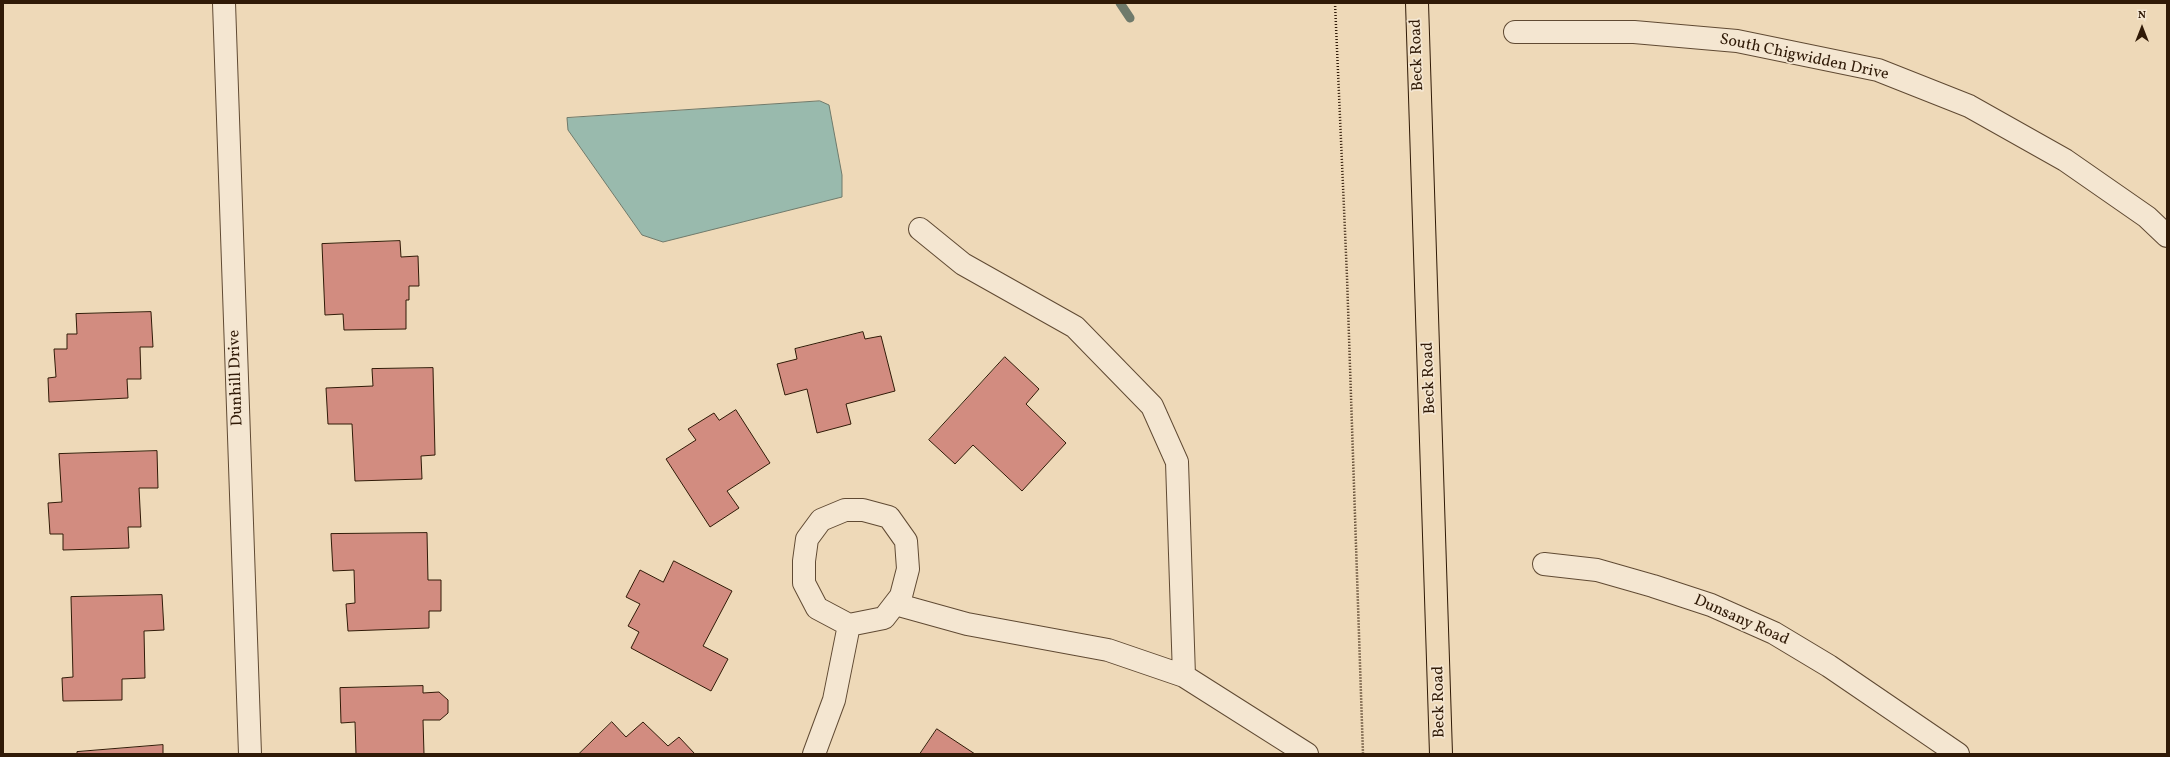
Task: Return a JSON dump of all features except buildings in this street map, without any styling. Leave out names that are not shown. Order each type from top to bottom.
[{"type":"main road","name":"Beck Road","points":[[1417,3],[1442,754]]},
{"type":"street","name":"Dunhill Drive","points":[[224,3],[250,754]]},
{"type":"street","name":"South Chigwidden Drive","points":[[1515,32],[1634,32],[1737,41],[1878,70],[1968,106],[2065,160],[2147,217],[2167,236]]},
{"type":"street","points":[[920,229],[963,264],[1076,327],[1152,406],[1177,462],[1184,676]]},
{"type":"street","points":[[845,510],[863,510],[889,517],[906,541],[908,568],[901,596],[884,618],[849,625],[816,608],[804,583],[804,561],[807,539],[821,520],[845,510]]},
{"type":"street","name":"Dunsany Road","points":[[1544,564],[1597,570],[1653,586],[1711,605],[1774,633],[1829,666],[1948,751]]},
{"type":"street","points":[[894,604],[967,624],[1108,650],[1184,676],[1307,754]]},
{"type":"street","points":[[814,754],[834,700],[849,625]]},
{"type":"path","points":[[1335,3],[1347,277],[1363,754]]},
{"type":"shaded area","points":[[820,101],[829,105],[842,175],[842,197],[663,242],[642,235],[568,130],[567,118]]},
{"type":"waterway","points":[[1120,3],[1130,18]]}]
